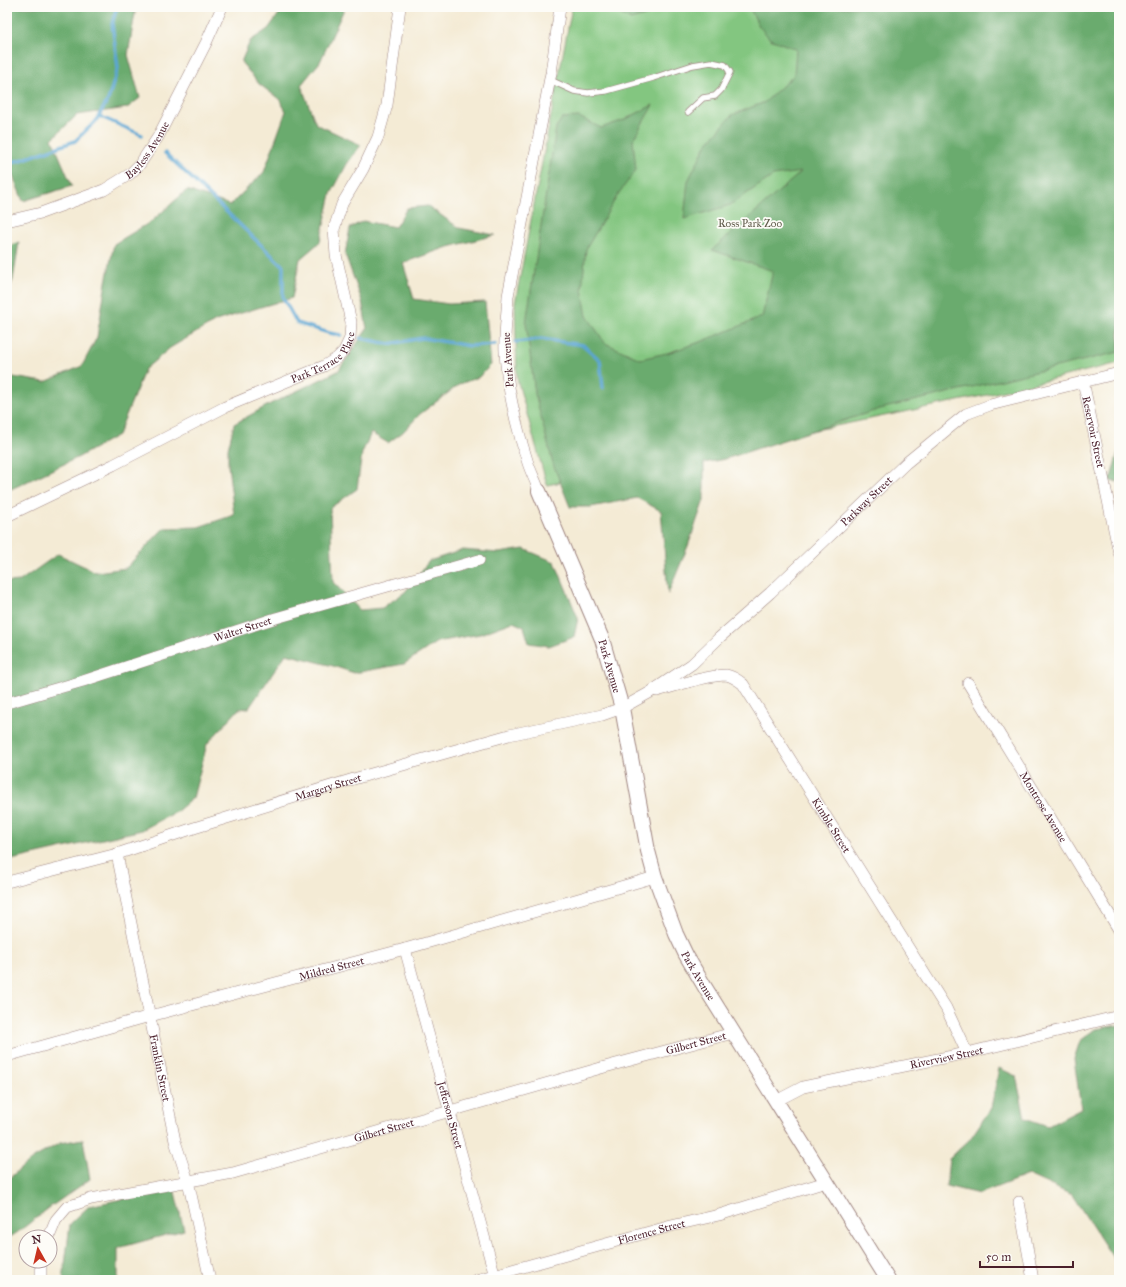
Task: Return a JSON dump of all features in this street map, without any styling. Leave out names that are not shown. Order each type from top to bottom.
[{"type":"street","name":"Bayless Avenue","points":[[7,221],[41,213],[104,190],[130,174],[140,164],[158,136],[206,43],[222,7]]},
{"type":"street","name":"Park Terrace Place","points":[[7,516],[113,465],[225,407],[324,366],[337,358],[344,351],[350,338],[351,322],[336,255],[334,229],[342,204],[363,169],[378,137],[387,104],[400,7]]},
{"type":"street","name":"Park Avenue","points":[[560,7],[550,80],[508,296],[505,352],[516,420],[528,462],[602,639],[622,708],[648,850],[670,919],[686,955],[733,1033],[888,1280]]},
{"type":"street","name":"Parkway Street","points":[[649,693],[692,664],[770,593],[906,463],[966,414],[990,405],[1119,373]]},
{"type":"street","name":"Reservoir Street","points":[[1083,381],[1119,553]]},
{"type":"street","name":"Walter Street","points":[[7,703],[83,681],[276,618],[479,560]]},
{"type":"street","name":"Kimble Street","points":[[649,693],[712,676],[727,675],[736,678],[742,684],[946,1008],[967,1053]]},
{"type":"street","name":"Montrose Avenue","points":[[968,683],[1119,930]]},
{"type":"street","name":"Margery Street","points":[[7,882],[117,854],[194,828],[364,776],[509,735],[602,715],[622,708],[649,693]]},
{"type":"street","name":"Franklin Street","points":[[117,854],[175,1141],[188,1181],[210,1280]]},
{"type":"street","name":"Mildred Street","points":[[7,1056],[150,1016],[405,949],[656,877]]},
{"type":"street","name":"Jefferson Street","points":[[405,949],[495,1278]]},
{"type":"street","name":"Riverview Street","points":[[776,1101],[803,1087],[967,1053],[1119,1016]]},
{"type":"street","name":"Gilbert Street","points":[[52,1229],[56,1220],[67,1207],[91,1198],[234,1173],[601,1068],[733,1033]]},
{"type":"street","name":"Florence Street","points":[[476,1280],[495,1278],[671,1226],[719,1215],[826,1182]]},
{"type":"street","points":[[1018,1202],[1033,1280]]},
{"type":"street","points":[[41,1269],[41,1280]]},
{"type":"lane","points":[[550,80],[574,91],[588,93],[606,91],[693,65],[710,62],[725,65],[730,72],[721,90],[716,96],[703,98],[688,112]]},
{"type":"green space","points":[[7,7],[136,7],[128,55],[140,98],[127,108],[77,115],[52,139],[72,186],[23,201],[7,161]]},
{"type":"green space","points":[[284,7],[345,7],[320,62],[301,85],[316,124],[361,145],[347,164],[331,194],[320,242],[300,259],[292,298],[216,321],[170,348],[145,369],[118,435],[79,457],[7,491],[7,376],[45,382],[82,366],[97,337],[114,244],[152,221],[187,190],[230,205],[264,172],[286,111],[279,99],[259,84],[241,62],[250,41],[268,29]]},
{"type":"green space","name":"Ross Park Zoo","points":[[572,7],[1119,7],[1119,363],[987,395],[547,485],[517,379],[515,303]]},
{"type":"green space","points":[[606,7],[674,7],[631,20]]},
{"type":"green space","name":"Ross Park Zoo","points":[[749,7],[1119,7],[1119,352],[880,409],[725,459],[704,463],[704,500],[688,546],[668,594],[661,511],[637,498],[591,507],[570,507],[553,464],[535,394],[526,323],[556,128],[562,118],[579,117],[601,128],[624,120],[653,105],[633,140],[636,170],[619,193],[586,249],[582,289],[587,316],[605,343],[640,359],[667,353],[703,341],[762,317],[773,271],[712,250],[801,172],[773,176],[730,205],[684,219],[688,181],[706,145],[732,115],[765,102],[794,75],[796,49],[770,39],[759,26]]},
{"type":"green space","points":[[428,206],[459,228],[495,235],[445,248],[403,263],[414,299],[449,304],[485,302],[491,365],[479,377],[460,384],[420,414],[403,432],[388,443],[371,433],[362,453],[357,489],[330,508],[333,582],[360,610],[382,608],[405,592],[429,561],[463,550],[499,553],[524,549],[555,562],[578,618],[574,637],[549,646],[529,643],[524,627],[513,622],[480,634],[437,642],[404,664],[354,673],[286,654],[249,708],[239,709],[207,744],[193,798],[176,812],[142,830],[7,861],[7,582],[20,581],[58,554],[96,572],[126,568],[164,528],[198,527],[234,515],[228,465],[228,449],[234,424],[272,403],[338,371],[367,329],[362,301],[345,254],[350,228],[363,221],[395,227],[407,208]]},
{"type":"green space","points":[[19,242],[13,280],[7,295],[7,247]]},
{"type":"green space","points":[[1118,452],[1119,482],[1110,481]]},
{"type":"green space","points":[[1119,1025],[1119,1267],[1072,1195],[1028,1175],[979,1194],[946,1186],[949,1159],[970,1139],[991,1108],[999,1068],[1016,1076],[1025,1118],[1048,1126],[1081,1109],[1074,1059],[1080,1041],[1096,1029]]},
{"type":"green space","points":[[83,1139],[90,1179],[22,1229],[18,1229],[18,1232],[7,1239],[7,1180],[32,1159],[60,1143]]},
{"type":"green space","points":[[174,1188],[184,1230],[118,1248],[118,1280],[63,1280],[70,1224],[89,1206]]},
{"type":"waterway","points":[[7,163],[21,160],[75,141],[95,122],[108,100],[118,68],[112,24],[117,7]]},
{"type":"waterway","points":[[99,116],[142,135]]},
{"type":"waterway","points":[[165,153],[283,266],[283,298],[297,323],[329,333],[341,335]]},
{"type":"waterway","points":[[360,338],[389,344],[423,338],[470,346],[495,344]]},
{"type":"waterway","points":[[516,342],[541,339],[583,345],[600,360],[603,388]]}]
